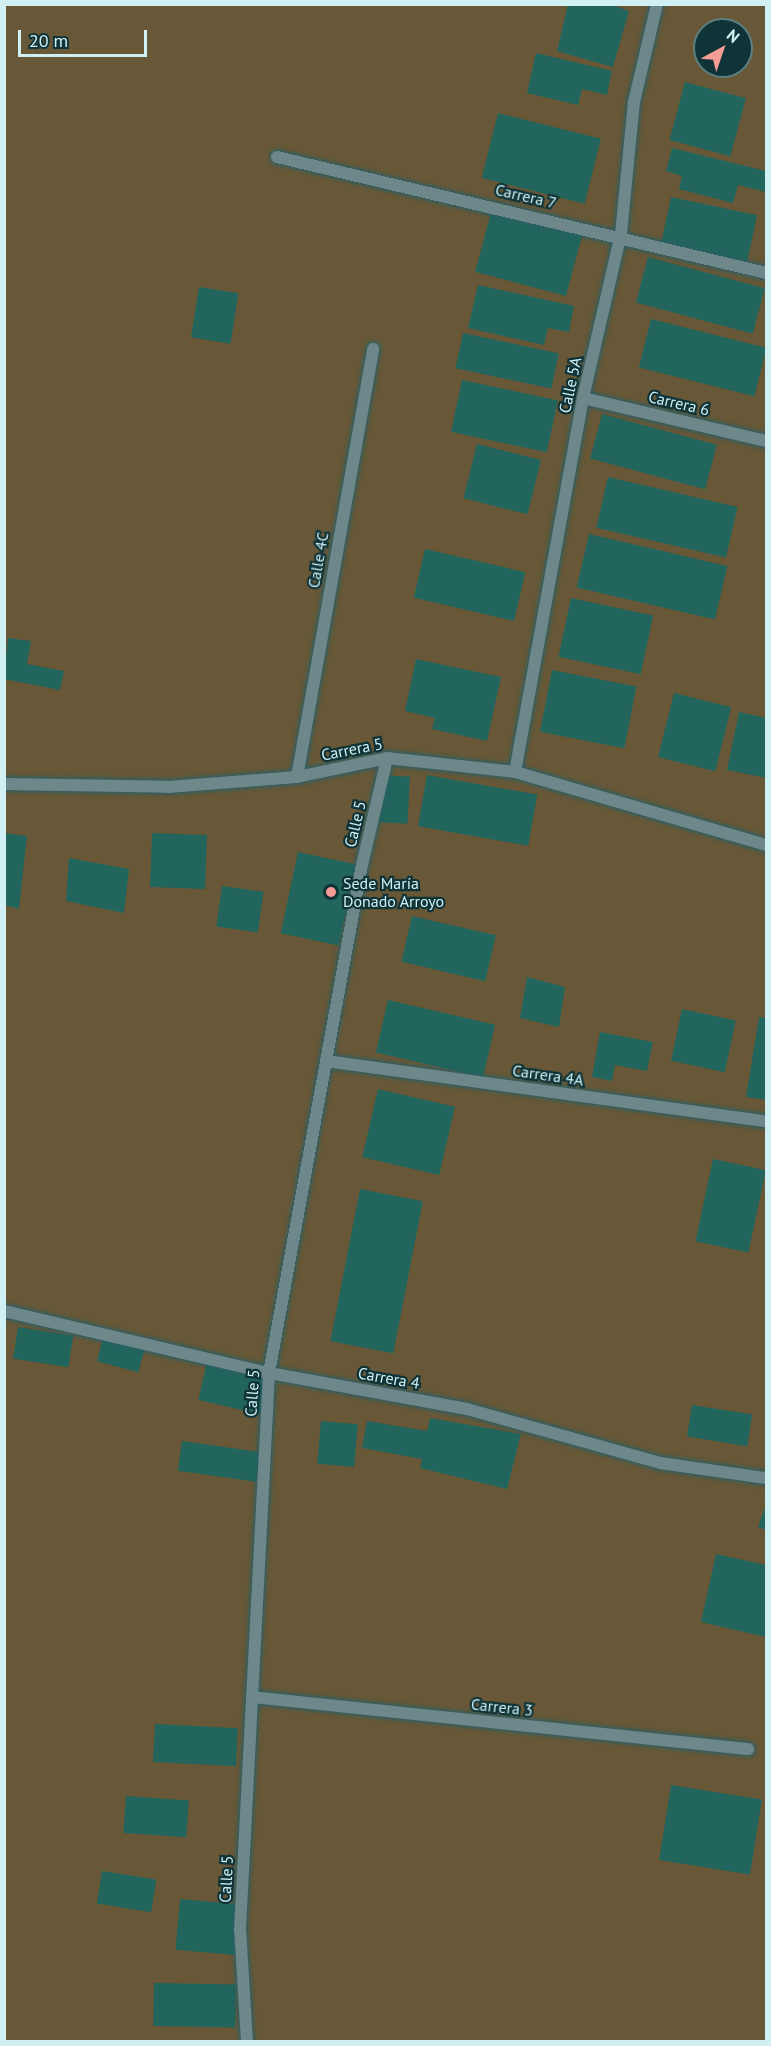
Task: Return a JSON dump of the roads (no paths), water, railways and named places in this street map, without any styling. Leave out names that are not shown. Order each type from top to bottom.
[{"type":"street","points":[[646,4],[653,20]]},
{"type":"street","name":"Calle 5A","points":[[515,771],[583,398],[621,234],[634,102],[657,4]]},
{"type":"street","name":"Carrera 7","points":[[277,157],[621,234],[766,273]]},
{"type":"street","name":"Calle 4C","points":[[297,777],[373,349]]},
{"type":"street","name":"Carrera 6","points":[[583,398],[766,441]]},
{"type":"street","name":"Carrera 5","points":[[4,784],[168,787],[297,777],[387,758],[515,771],[766,845]]},
{"type":"street","name":"Calle 5","points":[[247,2042],[240,1929],[269,1374],[326,1061],[387,758]]},
{"type":"street","name":"Carrera 4A","points":[[326,1061],[766,1121]]},
{"type":"street","name":"Carrera 4","points":[[4,1311],[269,1374],[467,1409],[660,1463],[766,1478]]},
{"type":"street","name":"Carrera 3","points":[[252,1697],[748,1749]]},
{"type":"place","name":"Sede María Donado Arroyo","points":[[331,892]]}]
